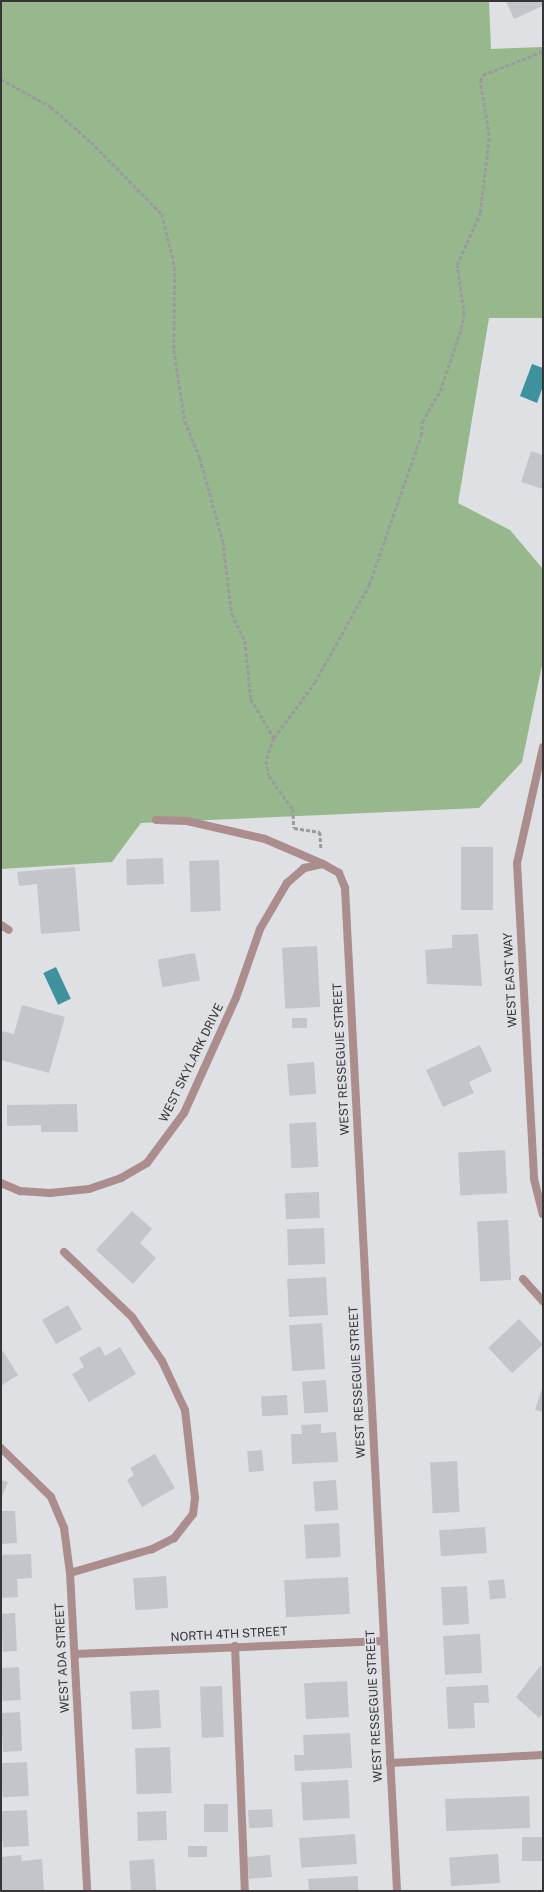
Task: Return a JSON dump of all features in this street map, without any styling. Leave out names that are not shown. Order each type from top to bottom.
[{"type":"street","name":"WEST EAST WAY","points":[[543,747],[517,863],[534,1179],[543,1214]]},
{"type":"street","points":[[156,820],[187,822],[264,839],[323,864]]},
{"type":"street","name":"WEST RESSEGUIE STREET","points":[[323,864],[339,873],[345,888],[397,1891]]},
{"type":"street","name":"WEST SKYLARK DRIVE","points":[[1,1183],[20,1191],[50,1193],[89,1189],[121,1178],[147,1162],[184,1113],[236,998],[260,929],[286,883],[304,868],[323,864]]},
{"type":"street","points":[[1,925],[10,930]]},
{"type":"street","points":[[64,1252],[132,1317],[162,1361],[185,1410],[195,1498],[193,1514],[174,1538],[152,1549],[70,1573]]},
{"type":"street","points":[[523,1280],[543,1301]]},
{"type":"street","name":"WEST ADA STREET","points":[[1,1448],[51,1497],[64,1528],[70,1573],[87,1891]]},
{"type":"street","name":"NORTH 4TH STREET","points":[[75,1654],[235,1646],[384,1641]]},
{"type":"street","points":[[235,1646],[245,1891]]},
{"type":"street","points":[[390,1763],[543,1755]]},
{"type":"path","points":[[323,864],[320,832],[294,828],[293,809],[269,776],[266,761],[274,738],[315,682],[370,585],[421,436],[422,422],[440,391],[461,329],[464,316],[457,265],[480,213],[489,136],[480,81],[482,75],[543,51]]},
{"type":"path","points":[[1,79],[51,108],[91,142],[162,214],[175,267],[174,350],[185,422],[200,458],[223,541],[232,614],[245,641],[251,699],[274,738]]},
{"type":"green space","points":[[1,1],[489,1],[491,49],[543,47],[543,318],[489,318],[458,503],[510,530],[543,569],[543,660],[522,762],[479,808],[141,823],[112,862],[1,869]]},
{"type":"water","points":[[532,364],[543,368],[543,386],[537,403],[520,396]]},
{"type":"water","points":[[56,967],[71,999],[58,1005],[43,973]]},
{"type":"building","points":[[506,1],[543,1],[543,6],[514,19]]},
{"type":"building","points":[[531,451],[543,455],[543,489],[521,482]]},
{"type":"building","points":[[461,847],[493,847],[493,910],[461,910]]},
{"type":"building","points":[[163,858],[164,884],[127,885],[126,859]]},
{"type":"building","points":[[219,860],[221,911],[191,912],[189,861]]},
{"type":"building","points":[[75,867],[80,931],[41,934],[37,884],[19,886],[17,872]]},
{"type":"building","points":[[478,934],[482,986],[427,984],[425,950],[452,948],[452,935]]},
{"type":"building","points":[[317,946],[320,1007],[285,1009],[282,948]]},
{"type":"building","points":[[195,953],[200,981],[162,987],[158,960]]},
{"type":"building","points":[[22,1005],[65,1017],[49,1073],[1,1060],[1,1031],[14,1034]]},
{"type":"building","points":[[292,1018],[307,1018],[307,1028],[292,1028]]},
{"type":"building","points":[[480,1045],[492,1071],[469,1082],[474,1093],[443,1107],[426,1070]]},
{"type":"building","points":[[314,1062],[316,1094],[289,1096],[287,1064]]},
{"type":"building","points":[[77,1104],[78,1132],[41,1132],[41,1125],[7,1126],[7,1105]]},
{"type":"building","points":[[316,1122],[318,1167],[291,1168],[289,1123]]},
{"type":"building","points":[[505,1150],[507,1193],[460,1195],[458,1152]]},
{"type":"building","points":[[319,1192],[320,1218],[286,1219],[285,1193]]},
{"type":"building","points":[[132,1211],[152,1229],[140,1243],[156,1258],[133,1284],[96,1250]]},
{"type":"building","points":[[508,1220],[511,1280],[480,1282],[477,1222]]},
{"type":"building","points":[[324,1228],[325,1264],[288,1265],[287,1229]]},
{"type":"building","points":[[326,1277],[328,1315],[289,1317],[287,1279]]},
{"type":"building","points":[[68,1305],[82,1329],[56,1344],[42,1320]]},
{"type":"building","points":[[519,1319],[543,1345],[512,1373],[488,1348]]},
{"type":"building","points":[[322,1323],[325,1369],[292,1371],[289,1325]]},
{"type":"building","points":[[100,1346],[105,1356],[120,1347],[136,1374],[89,1402],[72,1374],[84,1367],[79,1358]]},
{"type":"building","points":[[3,1351],[18,1375],[1,1386],[1,1352]]},
{"type":"building","points":[[326,1380],[328,1412],[304,1414],[302,1382]]},
{"type":"building","points":[[543,1385],[543,1412],[535,1410]]},
{"type":"building","points":[[287,1395],[288,1415],[262,1416],[261,1396]]},
{"type":"building","points":[[321,1424],[321,1433],[336,1432],[338,1462],[292,1464],[291,1434],[302,1434],[301,1425]]},
{"type":"building","points":[[262,1450],[264,1471],[249,1472],[247,1451]]},
{"type":"building","points":[[155,1454],[175,1488],[142,1507],[127,1480],[134,1475],[130,1468]]},
{"type":"building","points":[[457,1461],[460,1512],[433,1513],[430,1462]]},
{"type":"building","points":[[1,1480],[8,1482],[1,1499]]},
{"type":"building","points":[[336,1480],[338,1510],[315,1512],[313,1482]]},
{"type":"building","points":[[1,1511],[15,1511],[17,1543],[1,1544]]},
{"type":"building","points":[[339,1523],[341,1557],[306,1559],[304,1525]]},
{"type":"building","points":[[485,1527],[487,1553],[441,1556],[439,1530]]},
{"type":"building","points":[[31,1554],[32,1578],[17,1579],[18,1597],[1,1598],[1,1555]]},
{"type":"building","points":[[166,1576],[168,1608],[135,1610],[133,1578]]},
{"type":"building","points":[[348,1577],[350,1614],[286,1617],[284,1580]]},
{"type":"building","points":[[504,1579],[506,1598],[490,1600],[488,1581]]},
{"type":"building","points":[[467,1586],[469,1624],[443,1625],[441,1587]]},
{"type":"building","points":[[15,1613],[17,1651],[3,1652],[1,1614]]},
{"type":"building","points":[[480,1634],[482,1673],[445,1675],[443,1636]]},
{"type":"building","points":[[541,1665],[543,1714],[539,1718],[516,1697]]},
{"type":"building","points":[[19,1667],[21,1700],[3,1701],[1,1668]]},
{"type":"building","points":[[347,1681],[349,1717],[306,1719],[304,1683]]},
{"type":"building","points":[[488,1685],[489,1703],[474,1703],[475,1728],[448,1729],[446,1687]]},
{"type":"building","points":[[222,1686],[224,1737],[202,1738],[200,1687]]},
{"type":"building","points":[[159,1690],[161,1728],[132,1729],[130,1692]]},
{"type":"building","points":[[20,1712],[22,1751],[3,1752],[1,1713]]},
{"type":"building","points":[[350,1733],[352,1768],[295,1771],[294,1755],[304,1755],[303,1735]]},
{"type":"building","points":[[170,1747],[172,1793],[137,1794],[135,1748]]},
{"type":"building","points":[[27,1762],[29,1796],[3,1797],[1,1763]]},
{"type":"building","points":[[348,1780],[350,1818],[303,1820],[301,1782]]},
{"type":"building","points":[[529,1796],[530,1828],[446,1831],[445,1799]]},
{"type":"building","points":[[204,1804],[228,1804],[228,1832],[204,1832]]},
{"type":"building","points":[[272,1809],[273,1827],[249,1828],[248,1810]]},
{"type":"building","points":[[27,1810],[29,1846],[3,1847],[1,1811]]},
{"type":"building","points":[[166,1811],[167,1840],[138,1841],[137,1812]]},
{"type":"building","points":[[355,1834],[357,1864],[301,1868],[299,1838]]},
{"type":"building","points":[[522,1837],[543,1837],[543,1861],[522,1861]]},
{"type":"building","points":[[188,1846],[207,1846],[207,1857],[188,1857]]},
{"type":"building","points":[[498,1854],[500,1883],[451,1886],[449,1857]]},
{"type":"building","points":[[21,1855],[22,1861],[42,1859],[44,1891],[1,1891],[1,1857]]},
{"type":"building","points":[[270,1855],[272,1877],[249,1879],[247,1857]]},
{"type":"building","points":[[154,1859],[156,1890],[131,1891],[129,1861]]},
{"type":"building","points":[[358,1876],[358,1891],[309,1891],[308,1879]]}]
